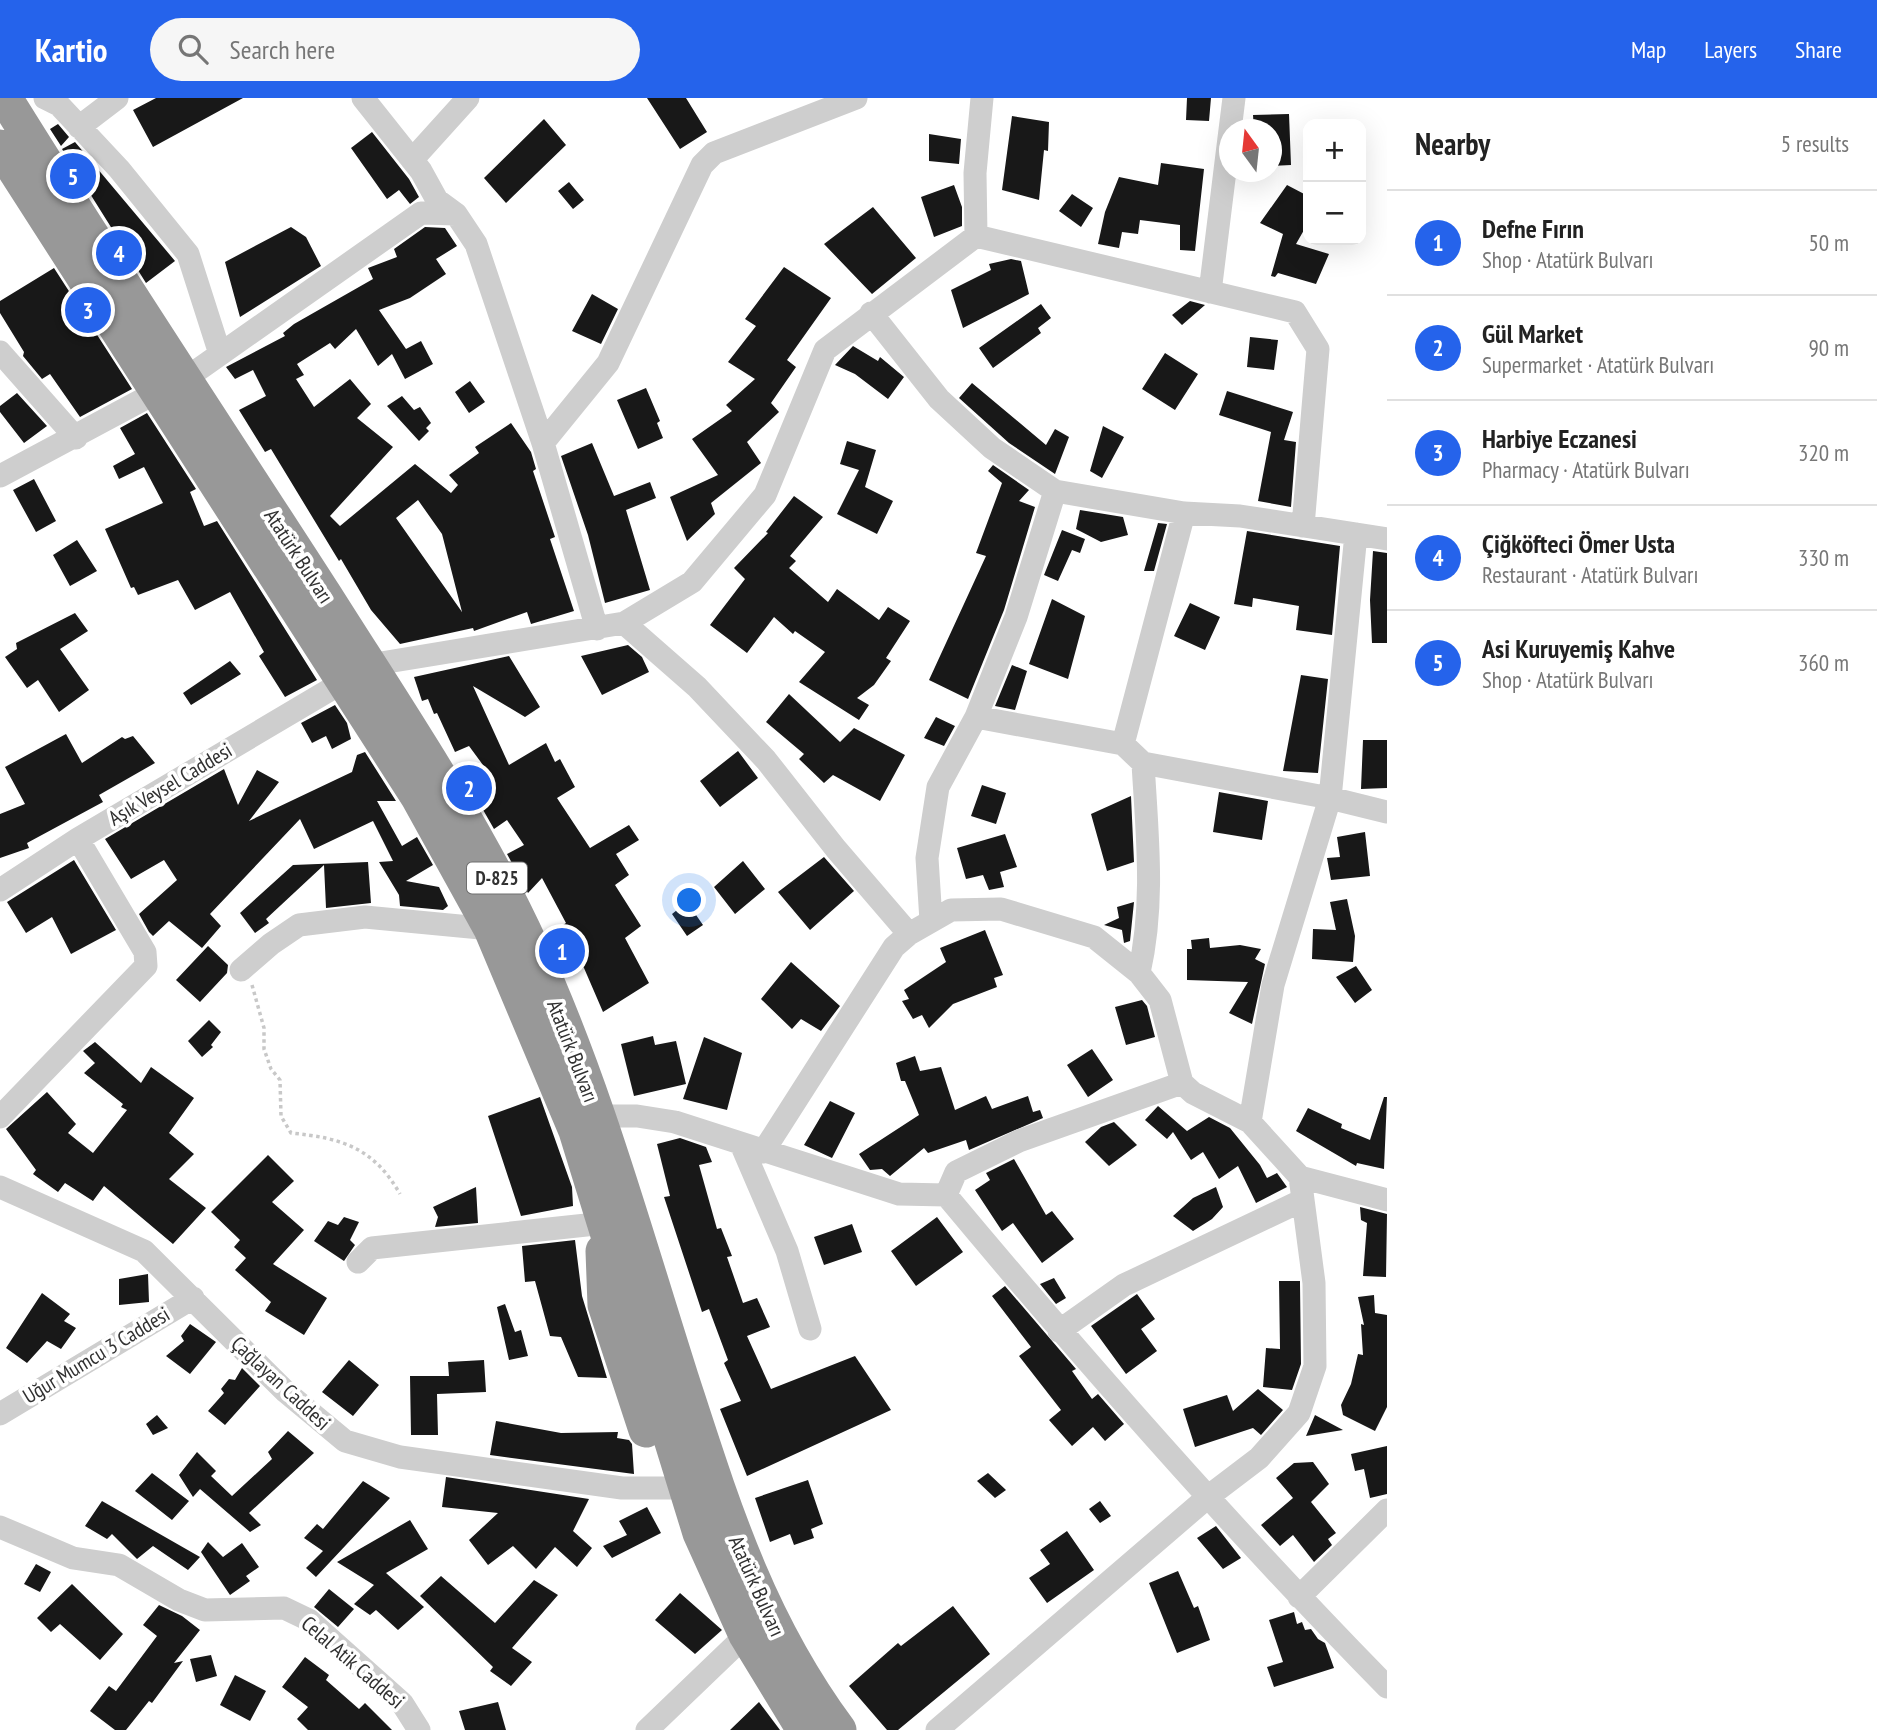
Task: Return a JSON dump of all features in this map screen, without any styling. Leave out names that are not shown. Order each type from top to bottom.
[{"type":"highway","name":"Atatürk Bulvarı","points":[[5,98],[171,386],[356,674],[418,797],[490,907],[545,978],[598,1116],[718,1492],[742,1557],[775,1630],[839,1730]]},
{"type":"highway","name":"Atatürk Bulvarı","points":[[0,147],[171,386]]},
{"type":"highway","name":"Atatürk Bulvarı","points":[[490,907],[563,1098],[605,1223],[700,1533],[746,1635],[804,1730]]},
{"type":"street","points":[[45,98],[59,105],[119,169],[188,254],[220,354]]},
{"type":"street","points":[[79,127],[117,98]]},
{"type":"street","points":[[363,98],[426,178],[437,200],[456,214],[476,244],[543,443],[597,629]]},
{"type":"street","points":[[412,160],[468,98]]},
{"type":"street","points":[[543,443],[608,363],[702,165],[714,153],[817,105],[856,98]]},
{"type":"street","points":[[976,236],[975,173],[982,98]]},
{"type":"street","points":[[1231,119],[1234,98]]},
{"type":"street","points":[[1210,292],[1224,182]]},
{"type":"street","points":[[0,476],[171,386],[421,213],[456,214]]},
{"type":"street","points":[[356,674],[624,623],[692,582],[765,495],[825,350],[976,236],[1295,312],[1318,349],[1303,526]]},
{"type":"street","points":[[871,313],[939,399],[992,448],[1055,491],[1184,513],[1240,516],[1387,539]]},
{"type":"street","points":[[0,352],[76,438]]},
{"type":"street","points":[[931,921],[927,858],[938,787],[976,717],[1016,617],[1055,491]]},
{"type":"street","points":[[1123,744],[1184,513]]},
{"type":"street","points":[[1250,1122],[1273,985],[1330,798],[1356,534]]},
{"type":"street","points":[[624,623],[697,687],[766,760],[836,849],[909,934]]},
{"type":"street","name":"Aşık Veysel Caddesi","points":[[0,890],[78,839],[356,674]]},
{"type":"street","points":[[976,717],[1123,744],[1143,762],[1330,798],[1387,812]]},
{"type":"street","points":[[1139,974],[1147,939],[1150,893],[1143,762]]},
{"type":"street","points":[[0,1117],[146,966],[145,952],[78,839]]},
{"type":"street","points":[[247,973],[271,944],[299,925],[490,907]]},
{"type":"street","points":[[763,1152],[894,947],[909,934],[951,910],[1001,909],[1094,937],[1139,974],[1160,1000],[1182,1083],[1193,1093],[1250,1122],[1300,1177],[1387,1200]]},
{"type":"street","points":[[946,1195],[956,1172],[1019,1141],[1182,1083]]},
{"type":"street","points":[[598,1116],[636,1116],[675,1122],[900,1194],[946,1195],[1059,1331],[1298,1597],[1387,1687]]},
{"type":"street","points":[[741,1144],[787,1251],[810,1329]]},
{"type":"street","points":[[937,1730],[1209,1496],[1259,1458],[1299,1413],[1315,1366],[1314,1283],[1300,1177]]},
{"type":"street","name":"Çağlayan Caddesi","points":[[0,1187],[144,1251],[317,1420],[345,1441],[400,1457],[622,1488],[686,1488]]},
{"type":"street","points":[[1059,1331],[1124,1285],[1303,1200]]},
{"type":"street","points":[[358,1262],[372,1248],[605,1223]]},
{"type":"street","name":"Uğur Mumcu 3 Caddesi","points":[[0,1414],[193,1298]]},
{"type":"street","points":[[1298,1597],[1387,1510]]},
{"type":"street","name":"Celal Atik Caddesi","points":[[0,1527],[73,1558],[119,1565],[179,1600],[205,1610],[284,1608],[295,1612],[310,1620],[401,1703],[419,1730]]},
{"type":"street","points":[[647,1730],[746,1635]]},
{"type":"path","points":[[247,973],[264,1028],[264,1049],[271,1069],[280,1080],[281,1116],[291,1133],[355,1145],[388,1172],[400,1194]]},
{"type":"building","points":[[156,98],[243,98],[153,147],[133,110]]},
{"type":"building","points":[[647,98],[686,98],[707,132],[680,149]]},
{"type":"building","points":[[1187,98],[1211,98],[1209,121],[1186,120]]},
{"type":"building","points":[[1289,114],[1291,165],[1282,165],[1282,119],[1253,119],[1253,115]]},
{"type":"building","points":[[1012,116],[1049,122],[1048,151],[1044,150],[1039,200],[1002,190]]},
{"type":"building","points":[[544,119],[566,145],[506,203],[484,178]]},
{"type":"building","points":[[58,124],[69,137],[61,146],[50,129]]},
{"type":"building","points":[[372,132],[409,179],[419,197],[410,204],[399,190],[387,199],[351,148]]},
{"type":"building","points":[[929,134],[961,139],[959,164],[929,161]]},
{"type":"building","points":[[75,142],[175,261],[146,283],[62,149]]},
{"type":"building","points":[[1161,163],[1204,169],[1195,251],[1180,250],[1180,225],[1140,220],[1138,234],[1122,232],[1119,248],[1098,244],[1105,212],[1119,177],[1158,185]]},
{"type":"building","points":[[569,182],[584,200],[573,209],[558,191]]},
{"type":"building","points":[[954,185],[962,207],[962,226],[934,237],[921,197]]},
{"type":"building","points":[[1287,185],[1303,193],[1303,232],[1296,244],[1329,254],[1316,284],[1278,273],[1275,277],[1271,276],[1283,234],[1260,223]]},
{"type":"building","points":[[1072,194],[1093,208],[1081,227],[1059,211]]},
{"type":"building","points":[[873,207],[916,258],[872,294],[824,244]]},
{"type":"building","points":[[291,227],[306,237],[321,266],[240,317],[225,262]]},
{"type":"building","points":[[425,227],[445,228],[457,246],[436,259],[446,274],[410,298],[379,310],[406,349],[421,341],[433,364],[405,379],[392,354],[378,366],[356,329],[335,349],[330,343],[297,364],[304,375],[296,379],[314,407],[350,379],[371,404],[357,418],[393,447],[330,516],[340,526],[415,464],[451,493],[458,485],[449,475],[479,453],[475,447],[511,423],[531,452],[536,469],[533,471],[555,537],[550,539],[574,611],[531,624],[527,612],[474,631],[473,628],[400,644],[371,610],[271,449],[265,452],[239,410],[266,396],[253,370],[235,379],[226,367],[285,336],[283,333],[294,324],[373,279],[368,268],[397,257],[394,249]],"holes":[[[418,500],[442,534],[462,612],[396,518]]]},
{"type":"building","points":[[1011,259],[1021,261],[1029,294],[963,328],[951,290],[991,270],[989,264]]},
{"type":"building","points":[[784,267],[831,298],[787,360],[796,367],[771,403],[779,412],[747,442],[761,463],[711,503],[715,514],[687,541],[670,497],[718,475],[692,439],[732,411],[726,405],[755,379],[728,362],[756,326],[745,319]]},
{"type":"building","points":[[54,268],[132,389],[80,417],[50,374],[42,379],[23,356],[24,352],[0,313],[0,301]]},
{"type":"building","points":[[592,294],[618,309],[601,344],[572,331]]},
{"type":"building","points":[[1190,301],[1205,305],[1182,325],[1172,315]]},
{"type":"building","points":[[1041,304],[1051,318],[1038,328],[1041,333],[993,368],[979,348]]},
{"type":"building","points":[[1250,337],[1278,340],[1274,370],[1247,367]]},
{"type":"building","points":[[853,346],[878,361],[880,357],[904,377],[888,399],[855,374],[835,365]]},
{"type":"building","points":[[1165,353],[1198,374],[1175,410],[1142,389]]},
{"type":"building","points":[[470,381],[485,402],[469,413],[455,392]]},
{"type":"building","points":[[972,383],[1046,445],[1055,429],[1069,437],[1055,474],[1009,443],[959,398]]},
{"type":"building","points":[[646,388],[660,421],[657,423],[663,438],[638,449],[617,400]]},
{"type":"building","points":[[1227,391],[1293,412],[1284,440],[1296,442],[1291,507],[1258,501],[1271,432],[1219,415]]},
{"type":"building","points":[[17,393],[47,426],[24,443],[0,412],[0,406]]},
{"type":"building","points":[[402,396],[414,410],[420,407],[431,423],[426,428],[429,431],[419,441],[387,406]]},
{"type":"building","points":[[147,413],[196,489],[190,492],[204,526],[217,521],[317,680],[285,697],[259,656],[264,652],[230,592],[195,610],[178,580],[138,595],[134,587],[131,588],[105,529],[163,503],[144,467],[119,479],[113,466],[135,454],[120,428]]},
{"type":"building","points":[[1103,426],[1124,437],[1102,478],[1090,471]]},
{"type":"building","points":[[847,441],[876,450],[865,487],[893,501],[877,534],[837,514],[859,470],[840,464]]},
{"type":"building","points":[[592,443],[614,496],[650,482],[656,498],[626,510],[650,590],[605,603],[588,535],[561,456]]},
{"type":"building","points":[[993,465],[1029,490],[1019,501],[1035,507],[1004,610],[968,699],[929,680],[986,556],[976,553],[1002,483],[988,471]]},
{"type":"building","points":[[34,479],[56,521],[36,532],[13,490]]},
{"type":"building","points":[[794,496],[823,517],[790,556],[796,561],[789,568],[828,602],[837,589],[879,620],[888,607],[910,621],[886,658],[891,661],[874,685],[857,698],[869,705],[859,720],[799,682],[825,652],[795,631],[793,634],[774,617],[747,653],[710,625],[745,579],[734,568],[768,533],[766,532]]},
{"type":"building","points":[[1080,510],[1123,517],[1128,535],[1101,542],[1076,529]]},
{"type":"building","points":[[1158,523],[1167,524],[1154,571],[1144,571]]},
{"type":"building","points":[[1062,530],[1085,539],[1080,553],[1072,550],[1058,581],[1044,575]]},
{"type":"building","points":[[1247,531],[1340,546],[1332,635],[1296,630],[1299,606],[1253,598],[1252,607],[1234,604]]},
{"type":"building","points":[[77,540],[97,571],[70,586],[53,555]]},
{"type":"building","points":[[1373,551],[1387,553],[1387,643],[1372,643],[1370,600]]},
{"type":"building","points":[[1052,599],[1085,616],[1068,679],[1029,664]]},
{"type":"building","points":[[1190,603],[1220,617],[1205,650],[1174,636]]},
{"type":"building","points":[[75,613],[88,631],[60,649],[89,690],[59,712],[38,680],[27,688],[5,657],[17,649],[16,643]]},
{"type":"building","points":[[628,645],[642,657],[649,672],[602,695],[581,656]]},
{"type":"building","points":[[509,656],[540,707],[525,717],[473,686],[509,765],[546,743],[555,762],[560,759],[575,787],[557,798],[590,848],[629,825],[639,840],[616,854],[629,875],[615,885],[641,926],[625,938],[649,983],[603,1012],[584,968],[560,927],[566,923],[542,878],[528,893],[507,854],[524,845],[507,820],[494,829],[474,794],[494,780],[469,746],[455,752],[428,699],[422,701],[414,677]]},
{"type":"building","points":[[230,661],[241,674],[191,705],[183,693]]},
{"type":"building","points":[[1012,665],[1027,671],[1015,710],[995,706]]},
{"type":"building","points":[[1301,675],[1328,679],[1318,773],[1283,771]]},
{"type":"building","points":[[789,694],[840,742],[854,728],[905,755],[880,801],[833,775],[824,783],[799,759],[804,754],[766,722]]},
{"type":"building","points":[[335,705],[347,723],[351,739],[332,749],[326,736],[312,743],[301,723]]},
{"type":"building","points":[[936,717],[955,726],[944,746],[924,738]]},
{"type":"building","points":[[66,734],[82,763],[122,737],[125,739],[133,736],[155,763],[99,795],[103,802],[27,843],[29,848],[0,858],[0,814],[25,804],[5,767]]},
{"type":"building","points":[[1363,740],[1387,740],[1387,788],[1361,789]]},
{"type":"building","points":[[738,751],[758,778],[720,807],[700,781]]},
{"type":"building","points":[[365,752],[396,801],[377,801],[402,846],[417,837],[433,865],[406,881],[439,887],[448,906],[443,910],[400,906],[399,895],[379,862],[393,861],[373,821],[314,849],[300,819],[210,914],[221,926],[202,948],[169,921],[153,936],[149,932],[139,914],[177,880],[164,860],[131,879],[105,839],[224,769],[238,805],[257,770],[279,782],[249,821],[352,772],[357,755]]},
{"type":"building","points":[[982,785],[1006,793],[996,824],[971,816]]},
{"type":"building","points":[[1219,792],[1268,801],[1262,840],[1213,832]]},
{"type":"building","points":[[1131,796],[1134,862],[1107,871],[1091,814]]},
{"type":"building","points":[[1365,832],[1370,876],[1331,880],[1327,858],[1340,857],[1337,837]]},
{"type":"building","points":[[1005,834],[1017,867],[1000,872],[1004,887],[989,890],[983,875],[966,879],[957,848]]},
{"type":"building","points":[[824,857],[854,891],[810,930],[778,892]]},
{"type":"building","points":[[74,860],[116,930],[71,954],[52,917],[26,933],[7,902]]},
{"type":"building","points":[[743,861],[765,889],[735,914],[714,887]]},
{"type":"building","points":[[368,862],[371,903],[326,908],[324,865],[266,919],[269,923],[255,933],[240,913],[293,865]]},
{"type":"building","points":[[1347,899],[1355,936],[1353,962],[1312,959],[1313,929],[1336,930],[1330,902]]},
{"type":"building","points":[[687,902],[703,925],[687,936],[672,914]]},
{"type":"building","points":[[1134,902],[1130,941],[1124,943],[1122,930],[1104,925],[1119,918],[1117,907]]},
{"type":"building","points":[[985,930],[1003,975],[994,978],[997,987],[953,1004],[929,1028],[922,1015],[913,1019],[902,1001],[909,999],[904,990],[946,962],[940,948]]},
{"type":"building","points":[[1209,938],[1210,948],[1240,945],[1261,949],[1255,959],[1265,964],[1252,1024],[1229,1013],[1248,982],[1187,980],[1187,949],[1192,949],[1191,940]]},
{"type":"building","points":[[208,946],[228,965],[227,973],[200,1002],[176,980]]},
{"type":"building","points":[[791,962],[840,1006],[821,1031],[801,1019],[792,1029],[761,999]]},
{"type":"building","points":[[1356,966],[1372,990],[1355,1003],[1336,977]]},
{"type":"building","points":[[1142,1000],[1147,1006],[1155,1037],[1126,1045],[1115,1007]]},
{"type":"building","points":[[209,1020],[221,1032],[211,1045],[213,1047],[202,1057],[188,1041]]},
{"type":"building","points":[[653,1036],[655,1045],[676,1041],[686,1084],[634,1096],[621,1044]]},
{"type":"building","points":[[704,1037],[742,1053],[727,1110],[683,1099]]},
{"type":"building","points":[[95,1042],[141,1083],[151,1067],[194,1098],[169,1133],[194,1154],[169,1179],[206,1208],[173,1244],[104,1186],[93,1201],[65,1183],[58,1192],[33,1174],[36,1170],[6,1129],[47,1092],[76,1124],[68,1133],[93,1153],[127,1110],[84,1073],[95,1063],[83,1051]]},
{"type":"building","points":[[1092,1049],[1113,1080],[1088,1097],[1067,1065]]},
{"type":"building","points":[[915,1056],[920,1071],[941,1067],[955,1110],[986,1096],[992,1109],[1028,1096],[1033,1112],[1040,1110],[1043,1118],[969,1150],[966,1140],[928,1153],[924,1148],[890,1176],[882,1169],[870,1170],[859,1154],[919,1115],[905,1081],[901,1081],[896,1063]]},
{"type":"building","points":[[540,1097],[572,1187],[573,1206],[521,1216],[488,1116]]},
{"type":"building","points":[[1384,1097],[1387,1097],[1384,1169],[1357,1163],[1356,1166],[1296,1131],[1308,1108],[1342,1124],[1341,1128],[1370,1140]]},
{"type":"building","points":[[830,1101],[855,1113],[832,1158],[804,1145]]},
{"type":"building","points":[[1158,1106],[1187,1131],[1209,1117],[1230,1128],[1260,1165],[1267,1178],[1277,1173],[1287,1187],[1256,1203],[1238,1166],[1219,1179],[1203,1152],[1191,1160],[1173,1132],[1167,1139],[1145,1120]]},
{"type":"building","points":[[1114,1122],[1137,1145],[1109,1166],[1085,1142],[1101,1127]]},
{"type":"building","points":[[680,1138],[706,1147],[712,1162],[699,1165],[717,1229],[721,1228],[732,1256],[727,1257],[743,1303],[757,1298],[770,1327],[747,1336],[771,1389],[855,1356],[891,1410],[747,1476],[720,1409],[741,1401],[724,1363],[728,1360],[709,1309],[702,1312],[664,1197],[670,1196],[657,1144]]},
{"type":"building","points":[[268,1155],[294,1181],[272,1202],[304,1230],[273,1264],[327,1298],[304,1335],[265,1311],[271,1302],[235,1270],[246,1258],[234,1247],[240,1240],[211,1212]]},
{"type":"building","points":[[1014,1159],[1046,1215],[1052,1211],[1074,1239],[1042,1263],[1013,1223],[1002,1231],[975,1190],[990,1180],[986,1173]]},
{"type":"building","points":[[476,1187],[478,1223],[435,1227],[438,1217],[433,1207]]},
{"type":"building","points":[[1216,1187],[1223,1207],[1212,1219],[1193,1231],[1173,1216],[1193,1198]]},
{"type":"building","points":[[1360,1207],[1387,1214],[1386,1277],[1363,1276],[1367,1223],[1361,1220]]},
{"type":"building","points":[[344,1217],[359,1222],[350,1240],[355,1245],[344,1261],[314,1241],[328,1221],[338,1225]]},
{"type":"building","points":[[937,1217],[963,1252],[916,1286],[891,1251]]},
{"type":"building","points":[[852,1224],[862,1252],[824,1265],[814,1237]]},
{"type":"building","points":[[575,1240],[582,1296],[607,1378],[578,1377],[561,1337],[550,1336],[535,1281],[525,1282],[522,1246]]},
{"type":"building","points":[[148,1274],[149,1302],[119,1305],[119,1279]]},
{"type":"building","points":[[1054,1278],[1066,1298],[1056,1304],[1040,1284]]},
{"type":"building","points":[[1279,1281],[1300,1281],[1301,1364],[1292,1390],[1263,1387],[1266,1348],[1280,1349]]},
{"type":"building","points":[[1005,1286],[1076,1369],[1072,1371],[1092,1399],[1098,1394],[1124,1424],[1105,1441],[1093,1427],[1072,1446],[1049,1420],[1061,1410],[1019,1356],[1031,1347],[992,1296]]},
{"type":"building","points":[[42,1293],[70,1314],[64,1321],[76,1328],[61,1349],[47,1341],[27,1363],[6,1348]]},
{"type":"building","points":[[1137,1294],[1155,1319],[1141,1329],[1157,1351],[1126,1374],[1091,1326]]},
{"type":"building","points":[[1374,1295],[1375,1313],[1387,1315],[1387,1407],[1375,1431],[1343,1415],[1341,1405],[1351,1384],[1358,1354],[1363,1355],[1361,1324],[1364,1325],[1358,1297]]},
{"type":"building","points":[[505,1304],[515,1332],[521,1330],[528,1356],[509,1360],[497,1307]]},
{"type":"building","points":[[190,1324],[216,1342],[190,1374],[166,1356],[184,1341],[181,1336]]},
{"type":"building","points":[[349,1360],[379,1385],[353,1416],[322,1392]]},
{"type":"building","points":[[484,1360],[486,1392],[437,1394],[438,1435],[411,1435],[410,1376],[449,1376],[448,1362]]},
{"type":"building","points":[[242,1368],[260,1386],[225,1425],[208,1411],[224,1393],[221,1389],[229,1379],[235,1380]]},
{"type":"building","points":[[1258,1389],[1283,1410],[1261,1435],[1253,1428],[1195,1447],[1183,1409],[1227,1395],[1233,1411]]},
{"type":"building","points":[[157,1415],[168,1428],[153,1435],[146,1424]]},
{"type":"building","points":[[1315,1415],[1343,1430],[1306,1436]]},
{"type":"building","points":[[496,1421],[561,1433],[618,1432],[617,1438],[629,1440],[632,1444],[634,1474],[490,1455]]},
{"type":"building","points":[[288,1431],[314,1453],[249,1513],[261,1525],[250,1532],[200,1489],[193,1497],[179,1475],[197,1452],[216,1471],[211,1476],[232,1496],[272,1459],[268,1452]]},
{"type":"building","points":[[1387,1446],[1387,1494],[1370,1498],[1364,1469],[1355,1471],[1351,1454]]},
{"type":"building","points":[[1313,1462],[1329,1484],[1311,1502],[1336,1533],[1328,1539],[1332,1545],[1314,1562],[1293,1535],[1280,1546],[1261,1525],[1293,1498],[1276,1478],[1294,1463]]},
{"type":"building","points":[[152,1473],[189,1501],[172,1520],[135,1491]]},
{"type":"building","points":[[988,1473],[1006,1490],[995,1498],[977,1481]]},
{"type":"building","points":[[446,1477],[589,1499],[573,1531],[592,1548],[577,1567],[555,1547],[536,1569],[513,1546],[488,1565],[469,1540],[498,1513],[442,1507]]},
{"type":"building","points":[[808,1480],[823,1524],[811,1529],[814,1538],[794,1545],[790,1534],[770,1542],[755,1498]]},
{"type":"building","points":[[363,1481],[390,1498],[316,1577],[306,1568],[323,1551],[304,1538],[317,1524],[323,1529]]},
{"type":"building","points":[[102,1501],[200,1557],[188,1570],[153,1546],[137,1559],[112,1534],[107,1539],[85,1526]]},
{"type":"building","points":[[1100,1501],[1111,1516],[1100,1523],[1089,1509]]},
{"type":"building","points":[[647,1507],[661,1533],[612,1558],[603,1546],[627,1535],[619,1521]]},
{"type":"building","points":[[410,1520],[428,1549],[386,1573],[424,1607],[398,1630],[376,1610],[370,1615],[354,1604],[374,1585],[337,1562]]},
{"type":"building","points":[[1216,1526],[1241,1558],[1223,1569],[1197,1538]]},
{"type":"building","points":[[1067,1531],[1094,1570],[1047,1603],[1029,1578],[1050,1564],[1040,1550]]},
{"type":"building","points":[[208,1542],[223,1557],[242,1543],[259,1567],[246,1576],[250,1581],[230,1595],[201,1552]]},
{"type":"building","points":[[36,1564],[51,1572],[40,1592],[24,1584]]},
{"type":"building","points":[[1178,1571],[1194,1608],[1198,1606],[1210,1640],[1177,1653],[1149,1583]]},
{"type":"building","points":[[441,1576],[495,1623],[534,1580],[558,1595],[512,1648],[532,1662],[511,1686],[490,1671],[493,1667],[420,1596]]},
{"type":"building","points":[[72,1584],[123,1634],[100,1660],[60,1624],[51,1632],[37,1618]]},
{"type":"building","points":[[329,1589],[354,1609],[338,1627],[314,1607]]},
{"type":"building","points":[[680,1593],[722,1630],[695,1654],[655,1620]]},
{"type":"building","points":[[159,1605],[182,1616],[200,1630],[174,1663],[183,1661],[152,1703],[149,1701],[126,1730],[115,1730],[90,1711],[109,1686],[116,1691],[157,1636],[143,1625]]},
{"type":"building","points":[[953,1606],[990,1654],[898,1730],[887,1730],[849,1686],[898,1643],[901,1646]]},
{"type":"building","points":[[1294,1612],[1297,1624],[1302,1622],[1305,1630],[1311,1629],[1318,1639],[1325,1643],[1334,1668],[1274,1687],[1267,1667],[1283,1662],[1269,1620]]},
{"type":"building","points":[[211,1655],[217,1676],[196,1682],[190,1659]]},
{"type":"building","points":[[305,1657],[329,1675],[326,1680],[359,1709],[365,1703],[392,1730],[308,1730],[297,1719],[308,1707],[282,1687]]},
{"type":"building","points":[[235,1675],[266,1691],[250,1721],[220,1705]]},
{"type":"building","points":[[498,1702],[506,1730],[465,1730],[459,1711]]},
{"type":"building","points":[[759,1702],[780,1730],[730,1730]]},
{"type":"place","name":"Asi Kuruyemiş Kahve","points":[[73,176]]},
{"type":"place","name":"Çiğköfteci Ömer Usta","points":[[119,253]]},
{"type":"place","name":"Harbiye Eczanesi","points":[[88,310]]},
{"type":"place","name":"Gül Market","points":[[469,788]]},
{"type":"place","name":"Defne Fırın","points":[[562,951]]}]
